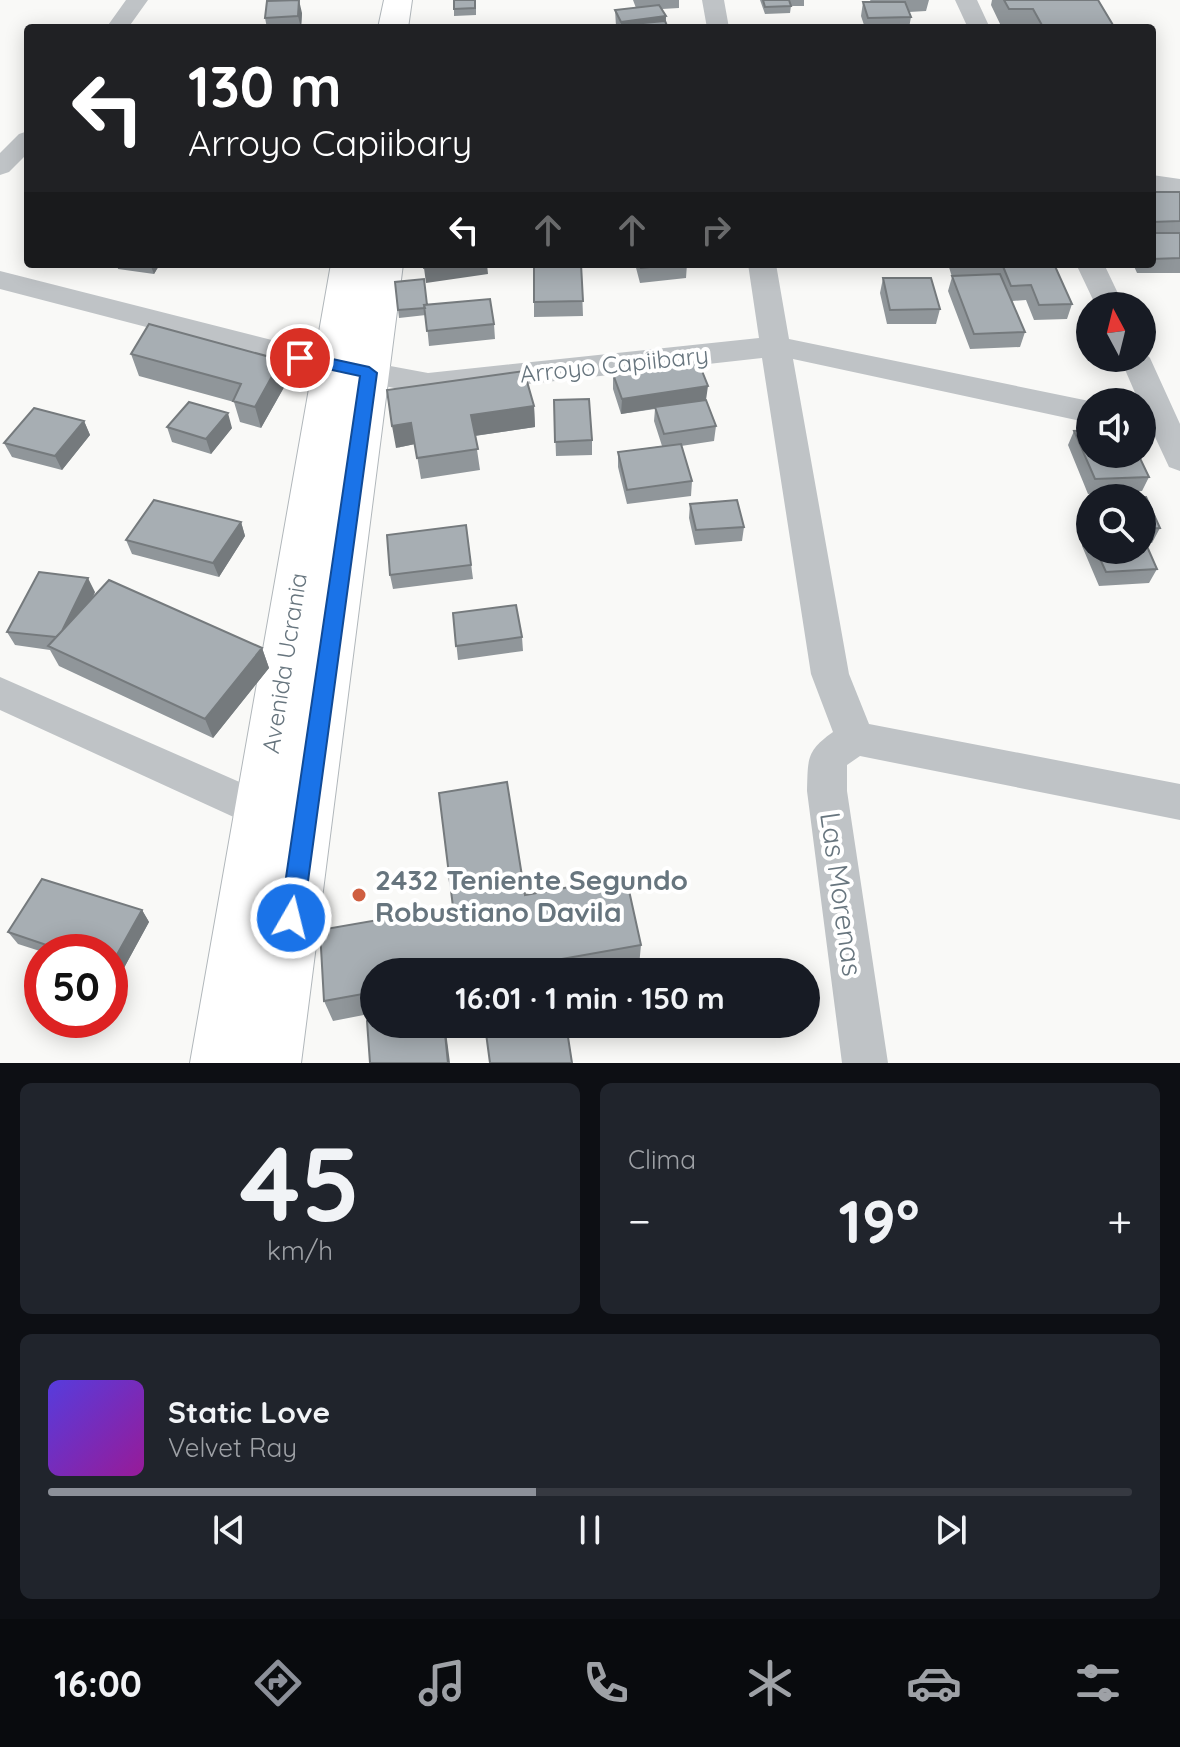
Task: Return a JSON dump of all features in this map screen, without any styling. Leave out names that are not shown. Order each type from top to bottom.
[{"type":"main road","points":[[394,24],[398,0]]},
{"type":"main road","name":"Avenida Ucrania","points":[[271,1063],[303,830],[350,369],[349,268]]},
{"type":"main road","name":"Avenida Ucrania","points":[[220,1063],[260,810],[350,369],[384,268]]},
{"type":"street","points":[[120,24],[137,0]]},
{"type":"street","points":[[713,0],[717,24]]},
{"type":"street","points":[[966,0],[977,24]]},
{"type":"street","points":[[0,167],[24,143]]},
{"type":"street","points":[[1156,184],[1180,187]]},
{"type":"street","points":[[763,268],[830,674],[855,738],[1180,802]]},
{"type":"street","points":[[1092,268],[1103,292]]},
{"type":"street","name":"Arroyo Capiibary","points":[[0,280],[350,369],[428,384],[777,346],[1076,409]]},
{"type":"street","points":[[1141,372],[1163,428],[1180,459]]},
{"type":"street","points":[[0,693],[303,830]]},
{"type":"street","name":"Las Morenas","points":[[855,738],[828,757],[827,791],[865,1063]]},
{"type":"building","points":[[299,0],[298,16],[265,18],[267,1]]},
{"type":"building","points":[[454,0],[475,0],[475,8],[454,9]]},
{"type":"building","points":[[763,0],[789,0],[791,6],[765,7]]},
{"type":"building","points":[[1004,0],[1098,0],[1112,24],[1041,24],[1033,9],[1009,9]]},
{"type":"building","points":[[863,2],[905,2],[911,17],[868,18]]},
{"type":"building","points":[[659,5],[666,16],[621,22],[615,10]]},
{"type":"building","points":[[665,21],[666,24],[632,24]]},
{"type":"building","points":[[1156,192],[1180,192],[1180,221],[1156,222]]},
{"type":"building","points":[[1156,233],[1180,233],[1180,258],[1156,259]]},
{"type":"building","points":[[534,268],[581,268],[583,301],[534,302]]},
{"type":"building","points":[[1004,268],[1056,268],[1072,304],[1039,305],[1031,285],[1011,286]]},
{"type":"building","points":[[1000,274],[1025,332],[974,334],[952,276]]},
{"type":"building","points":[[883,278],[931,278],[940,309],[890,310]]},
{"type":"building","points":[[424,279],[425,308],[398,310],[395,282]]},
{"type":"building","points":[[490,299],[494,324],[427,331],[424,305]]},
{"type":"building","points":[[149,324],[281,360],[255,407],[233,401],[241,384],[131,354]]},
{"type":"building","points":[[698,361],[708,386],[622,399],[613,374]]},
{"type":"building","points":[[524,371],[534,406],[471,415],[478,449],[417,458],[411,423],[392,426],[387,390]]},
{"type":"building","points":[[589,399],[592,440],[555,442],[554,400]]},
{"type":"building","points":[[706,400],[716,426],[664,434],[655,407]]},
{"type":"building","points":[[189,402],[228,413],[206,439],[167,427]]},
{"type":"building","points":[[34,408],[84,421],[55,456],[4,443]]},
{"type":"building","points":[[681,444],[692,481],[627,490],[618,452]]},
{"type":"building","points":[[1090,468],[1145,468],[1149,477],[1095,479]]},
{"type":"building","points":[[154,500],[241,522],[213,563],[126,540]]},
{"type":"building","points":[[737,500],[744,527],[696,530],[690,504]]},
{"type":"building","points":[[466,525],[471,565],[390,575],[387,535]]},
{"type":"building","points":[[1102,564],[1155,564],[1157,569],[1106,572]]},
{"type":"building","points":[[39,572],[88,578],[62,631],[56,637],[7,632]]},
{"type":"building","points":[[109,580],[262,648],[205,719],[48,646]]},
{"type":"building","points":[[516,605],[522,637],[456,646],[453,613]]},
{"type":"building","points":[[507,782],[525,895],[626,877],[641,945],[567,958],[360,958],[360,995],[324,1001],[320,930],[453,907],[439,793]]},
{"type":"building","points":[[42,879],[142,910],[128,935],[24,934],[24,937],[8,932]]},
{"type":"building","points":[[368,1038],[445,1038],[448,1063],[370,1063]]},
{"type":"building","points":[[487,1038],[568,1038],[572,1063],[490,1063]]},
{"type":"place","name":"2432 Teniente Segundo Robustiano Davila","points":[[359,895]]},
{"type":"route","points":[[291,918],[369,373],[300,358]]}]
